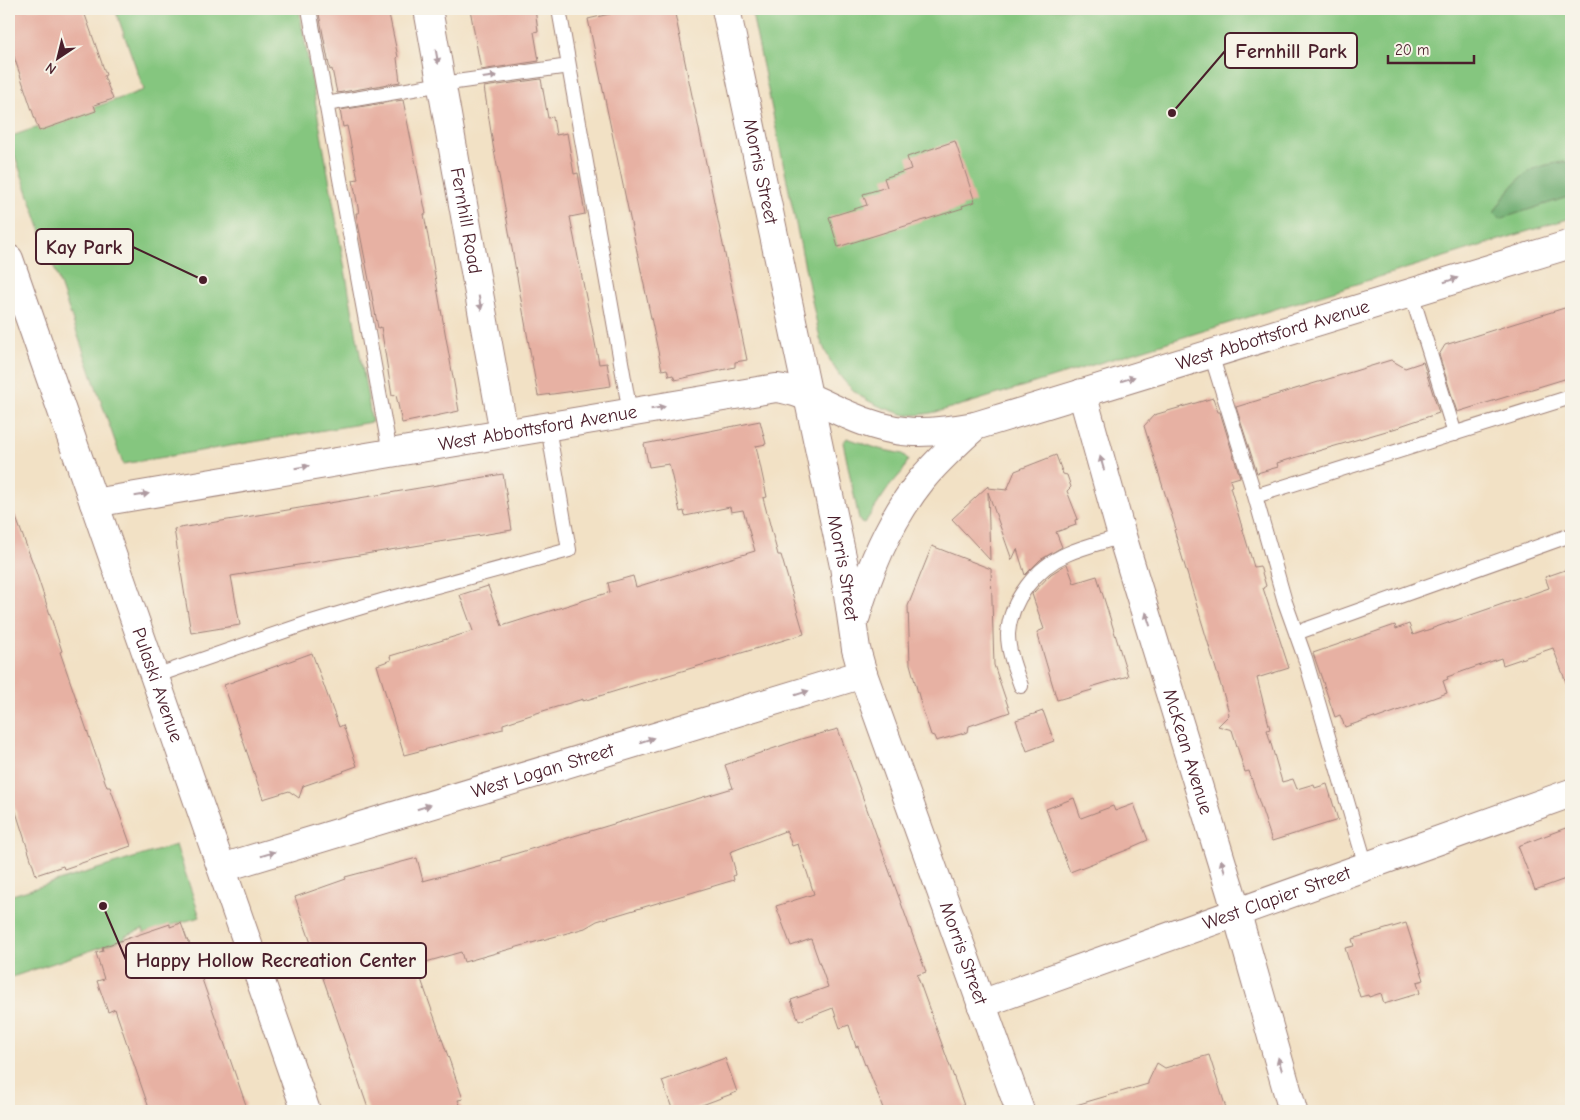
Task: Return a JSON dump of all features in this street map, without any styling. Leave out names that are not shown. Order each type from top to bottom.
[{"type":"street","name":"Fernhill Road","points":[[428,9],[504,433]]},
{"type":"street","name":"Morris Street","points":[[726,9],[844,566],[854,624],[856,649],[863,674],[1020,1111]]},
{"type":"street","name":"West Abbottsford Avenue","points":[[94,503],[776,388],[792,390],[862,421],[901,432],[940,432],[975,426],[1571,244]]},
{"type":"street","name":"Pulaski Avenue","points":[[9,261],[156,676],[306,1111]]},
{"type":"street","name":"McKean Avenue","points":[[1082,392],[1122,536],[1236,913],[1293,1111]]},
{"type":"street","name":"West Abbottsford Avenue","points":[[854,624],[865,583],[875,558],[899,512],[924,477],[975,426]]},
{"type":"street","name":"West Logan Street","points":[[222,868],[863,674]]},
{"type":"street","name":"West Clapier Street","points":[[981,1004],[1571,793]]},
{"type":"lane","points":[[309,9],[390,453]]},
{"type":"lane","points":[[559,9],[630,413]]},
{"type":"lane","points":[[326,104],[442,84],[569,66]]},
{"type":"lane","points":[[1411,293],[1455,434]]},
{"type":"lane","points":[[1211,354],[1366,866]]},
{"type":"lane","points":[[1255,496],[1571,396]]},
{"type":"lane","points":[[156,676],[305,624],[385,600],[569,550],[548,427]]},
{"type":"lane","points":[[1296,633],[1571,535]]},
{"type":"lane","points":[[1021,686],[1012,663],[1008,632],[1013,611],[1023,592],[1035,577],[1050,564],[1067,554],[1122,536]]},
{"type":"green space","points":[[115,9],[299,9],[372,422],[123,464],[9,139],[9,137],[144,90]]},
{"type":"green space","points":[[751,9],[1571,9],[1571,218],[969,403],[926,414],[904,414],[877,405],[855,392],[832,364],[820,339]]},
{"type":"green space","points":[[1571,162],[1571,196],[1500,219],[1494,213],[1511,188],[1522,177],[1540,166]]},
{"type":"green space","points":[[847,438],[879,449],[903,454],[908,460],[903,471],[889,487],[864,524],[859,519],[843,443]]},
{"type":"green space","points":[[176,845],[200,917],[144,933],[143,929],[125,936],[125,939],[9,978],[9,896]]},
{"type":"building","points":[[9,9],[83,9],[113,99],[94,105],[96,111],[39,131],[9,42]]},
{"type":"building","points":[[318,9],[388,9],[398,57],[400,82],[337,93],[332,69],[330,70]]},
{"type":"building","points":[[470,9],[535,9],[538,31],[534,32],[539,61],[481,70]]},
{"type":"building","points":[[621,9],[674,9],[747,360],[735,362],[735,367],[675,380],[673,375],[669,376],[667,369],[662,370],[588,19],[618,12]]},
{"type":"building","points":[[541,79],[548,118],[553,117],[556,135],[567,133],[574,174],[578,173],[585,214],[570,217],[599,364],[607,363],[611,386],[538,396],[484,87]]},
{"type":"building","points":[[403,100],[426,214],[424,214],[459,411],[402,423],[396,395],[392,396],[381,327],[378,328],[356,213],[359,213],[353,180],[358,179],[347,126],[343,127],[340,110]]},
{"type":"building","points":[[955,141],[975,202],[962,206],[963,208],[838,247],[829,217],[867,205],[863,194],[887,187],[884,178],[911,169],[907,157]]},
{"type":"building","points":[[1571,306],[1571,377],[1457,412],[1439,355],[1445,345]]},
{"type":"building","points":[[1391,360],[1405,368],[1423,362],[1439,413],[1400,427],[1277,463],[1278,467],[1257,473],[1236,407]]},
{"type":"building","points":[[1213,398],[1218,412],[1220,412],[1240,477],[1230,480],[1232,486],[1230,487],[1254,567],[1260,566],[1266,586],[1263,588],[1289,668],[1257,678],[1270,729],[1267,730],[1282,782],[1293,779],[1297,789],[1314,784],[1315,788],[1327,784],[1338,820],[1272,841],[1249,771],[1245,772],[1232,730],[1218,726],[1229,715],[1228,709],[1144,426],[1154,415]]},
{"type":"building","points":[[760,421],[766,444],[756,446],[767,497],[763,498],[778,555],[781,555],[804,634],[583,701],[583,699],[543,711],[503,724],[503,729],[404,755],[377,665],[391,660],[390,656],[473,631],[460,595],[488,586],[502,626],[610,592],[608,583],[633,576],[636,587],[755,551],[743,510],[731,512],[730,507],[685,516],[684,511],[680,512],[669,464],[649,467],[644,444]]},
{"type":"building","points":[[1056,455],[1063,474],[1067,475],[1071,487],[1067,491],[1078,519],[1075,520],[1076,525],[1056,532],[1062,547],[1040,560],[1025,575],[1017,549],[1012,560],[988,492],[990,560],[952,519],[988,486],[988,488],[1007,490],[1015,471]]},
{"type":"building","points":[[503,474],[512,530],[231,576],[240,625],[191,633],[174,529]]},
{"type":"building","points":[[9,504],[11,504],[35,569],[62,651],[60,652],[107,787],[110,787],[131,846],[64,869],[63,866],[36,875],[9,790]]},
{"type":"building","points":[[932,546],[991,569],[994,665],[1010,712],[969,726],[968,732],[936,741],[934,736],[931,735],[910,664],[908,606]]},
{"type":"building","points":[[1067,564],[1074,583],[1097,576],[1128,676],[1091,687],[1092,690],[1057,700],[1037,632],[1044,629],[1032,594],[1051,574]]},
{"type":"building","points":[[1571,568],[1571,689],[1569,690],[1553,648],[1503,665],[1501,658],[1447,677],[1448,679],[1443,681],[1447,693],[1375,719],[1374,717],[1345,727],[1340,715],[1335,717],[1313,653],[1395,625],[1396,629],[1409,624],[1413,635],[1549,588],[1545,577]]},
{"type":"building","points":[[312,653],[339,727],[343,725],[357,766],[303,786],[299,798],[289,791],[263,799],[224,685]]},
{"type":"building","points":[[1043,711],[1054,741],[1027,751],[1016,720]]},
{"type":"building","points":[[838,729],[926,972],[917,975],[966,1111],[884,1111],[866,1064],[858,1046],[856,1047],[849,1025],[840,1028],[833,1008],[799,1021],[791,1000],[828,987],[811,939],[791,946],[776,906],[814,894],[798,844],[792,846],[785,831],[730,852],[735,869],[734,880],[597,921],[585,928],[464,962],[461,952],[419,964],[422,982],[463,1099],[458,1100],[463,1111],[369,1111],[295,897],[346,879],[345,877],[417,858],[423,881],[501,860],[501,858],[733,788],[725,765],[801,739]]},
{"type":"building","points":[[1074,798],[1081,818],[1113,806],[1115,811],[1134,804],[1148,840],[1070,872],[1046,809]]},
{"type":"building","points":[[1571,826],[1571,877],[1535,890],[1518,846]]},
{"type":"building","points":[[181,923],[246,1105],[234,1111],[150,1111],[115,1009],[108,1012],[97,981],[104,979],[96,953],[103,951],[102,947],[170,924],[170,927]]},
{"type":"building","points":[[1406,923],[1424,980],[1417,982],[1420,993],[1384,1004],[1381,993],[1369,997],[1368,995],[1360,997],[1345,948],[1354,946],[1352,939]]},
{"type":"building","points":[[1209,1055],[1227,1111],[1077,1111],[1076,1105],[1148,1084],[1157,1063],[1165,1068]]},
{"type":"building","points":[[725,1058],[737,1092],[686,1111],[673,1111],[662,1081]]},
{"type":"place","name":"Fernhill Park","points":[[1172,113]]},
{"type":"place","name":"Kay Park","points":[[203,280]]},
{"type":"place","name":"Happy Hollow Recreation Center","points":[[103,906]]}]
